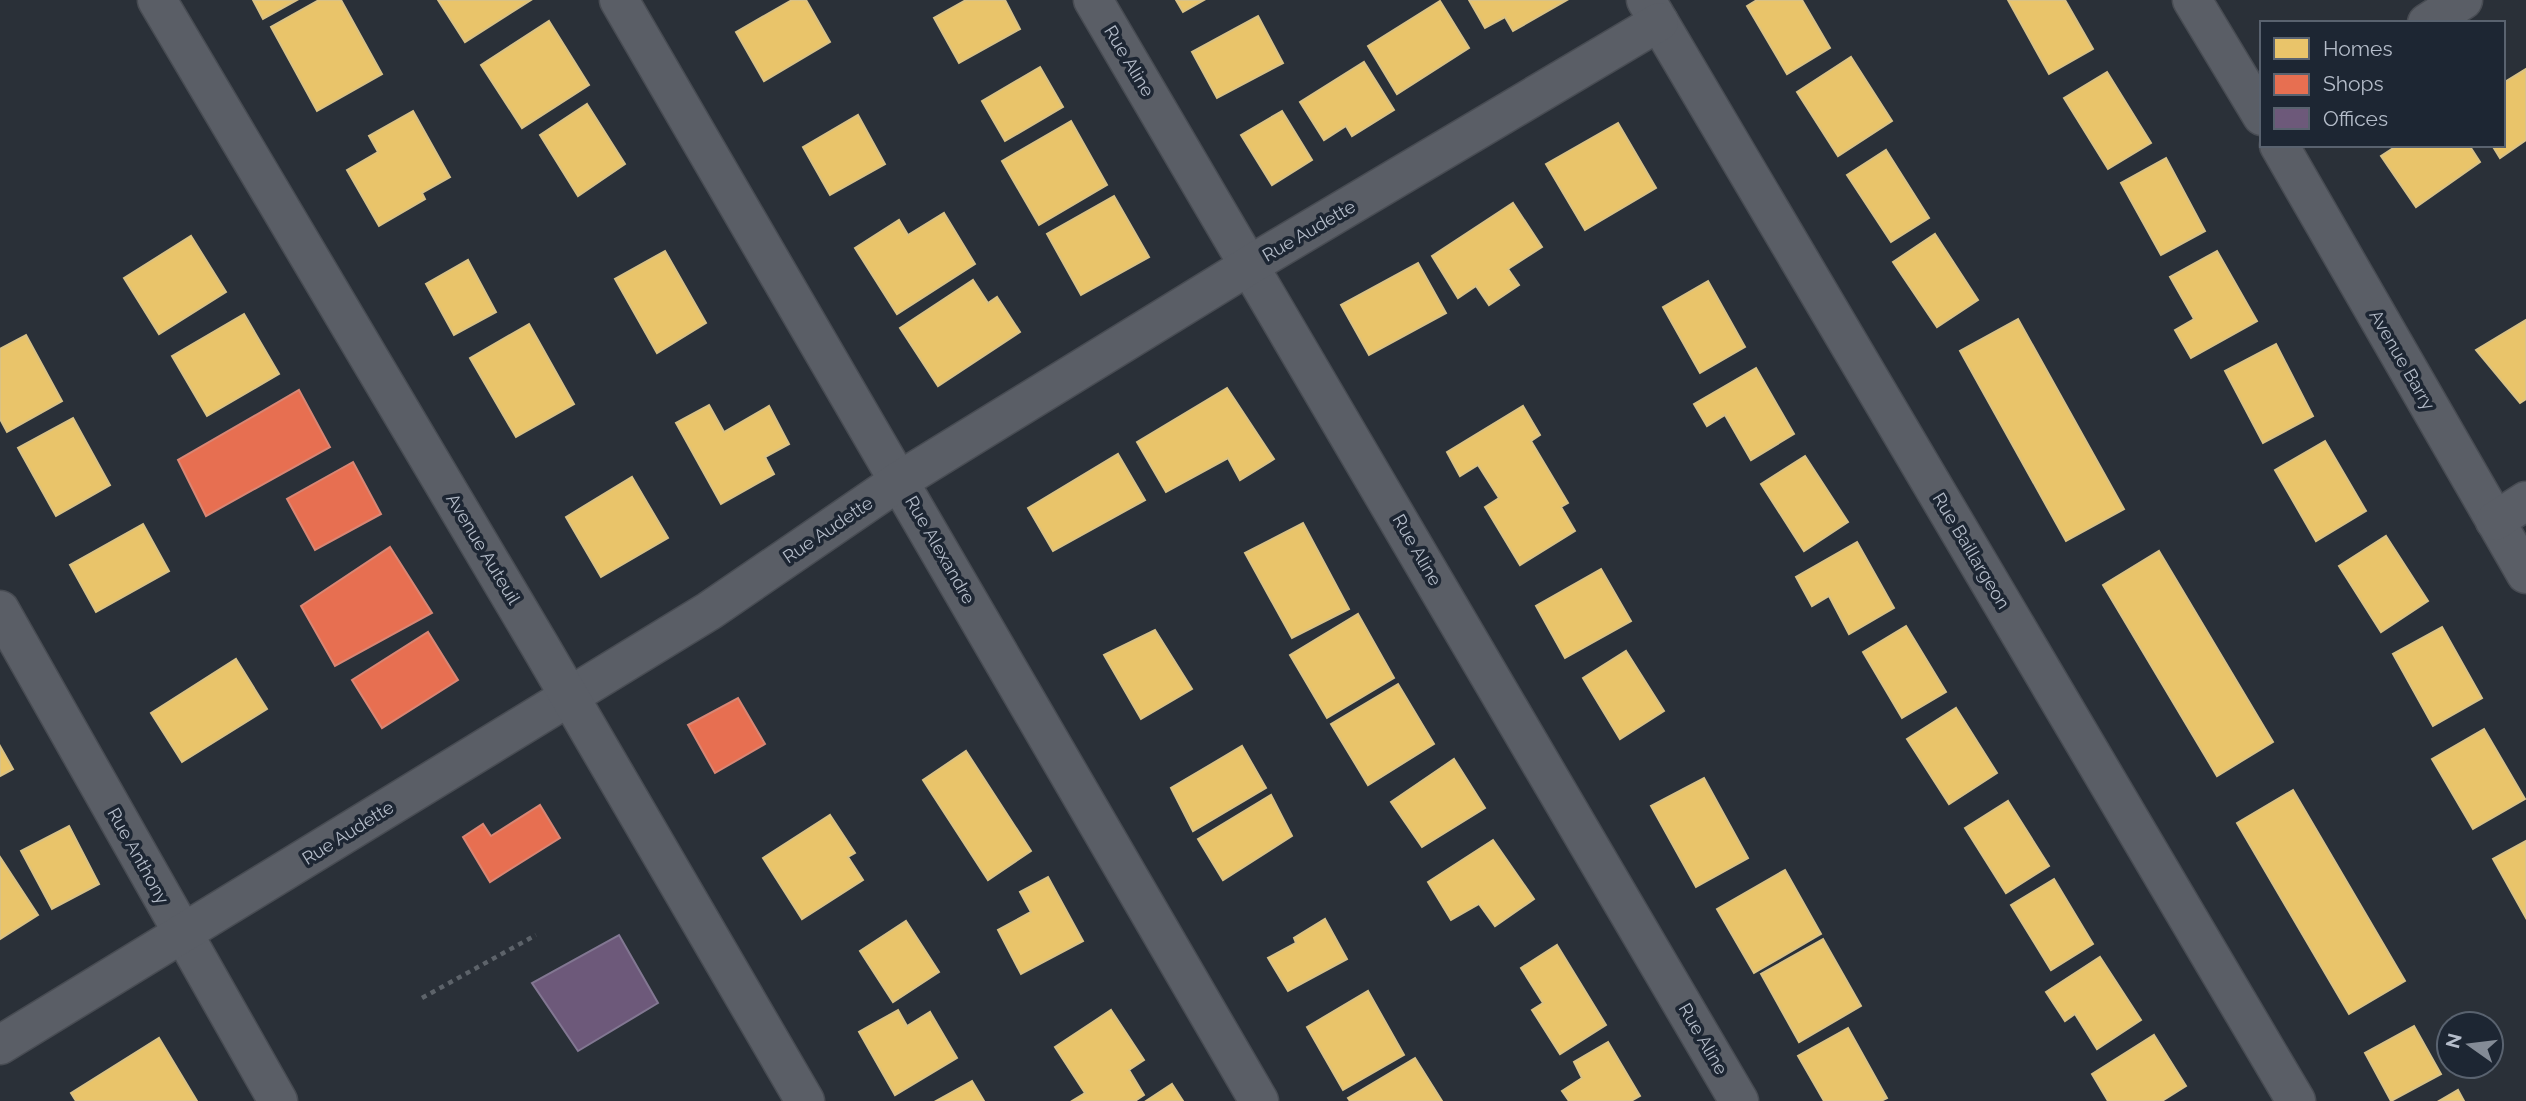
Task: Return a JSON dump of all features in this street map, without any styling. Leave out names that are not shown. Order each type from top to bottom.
[{"type":"street","name":"Avenue Auteuil","points":[[157,0],[570,696],[805,1101]]},
{"type":"street","name":"Rue Alexandre","points":[[619,0],[1259,1101]]},
{"type":"street","name":"Rue Aline","points":[[1093,0],[1739,1101]]},
{"type":"street","points":[[2192,0],[2260,113]]},
{"type":"street","points":[[2430,21],[2463,0]]},
{"type":"street","name":"Rue Audette","points":[[0,1045],[709,611],[899,481],[1250,265],[1610,54],[1653,11]]},
{"type":"street","name":"Rue Baillargeon","points":[[1653,11],[2296,1101]]},
{"type":"street","name":"Avenue Barry","points":[[2280,147],[2510,511],[2526,574]]},
{"type":"street","name":"Rue Anthony","points":[[0,610],[278,1101]]},
{"type":"path","points":[[422,998],[536,935]]},
{"type":"building: Homes","points":[[253,0],[297,0],[263,19]]},
{"type":"building: Homes","points":[[319,0],[341,0],[382,74],[317,111],[271,27]]},
{"type":"building: Homes","points":[[438,0],[531,0],[465,42]]},
{"type":"building: Homes","points":[[792,0],[806,0],[830,42],[764,81],[736,32]]},
{"type":"building: Homes","points":[[966,0],[1005,0],[1020,29],[959,63],[934,18]]},
{"type":"building: Homes","points":[[1176,0],[1204,0],[1183,12]]},
{"type":"building: Homes","points":[[1469,0],[1567,0],[1513,31],[1505,17],[1485,28]]},
{"type":"building: Homes","points":[[1757,0],[1802,0],[1830,48],[1787,74],[1747,6]]},
{"type":"building: Homes","points":[[2008,0],[2065,0],[2093,49],[2049,74]]},
{"type":"building: Homes","points":[[1440,1],[1469,48],[1397,94],[1368,46]]},
{"type":"building: Homes","points":[[1258,16],[1283,63],[1217,98],[1192,52]]},
{"type":"building: Homes","points":[[549,21],[589,85],[522,128],[481,65]]},
{"type":"building: Homes","points":[[1851,57],[1892,121],[1838,156],[1797,92]]},
{"type":"building: Homes","points":[[1364,62],[1394,110],[1352,136],[1346,126],[1324,140],[1300,102]]},
{"type":"building: Homes","points":[[1040,67],[1063,107],[1005,141],[982,101]]},
{"type":"building: Homes","points":[[2526,69],[2526,140],[2500,158],[2493,147],[2505,147],[2505,82]]},
{"type":"building: Homes","points":[[2107,72],[2151,143],[2108,169],[2064,98]]},
{"type":"building: Homes","points":[[587,104],[625,164],[578,196],[540,135]]},
{"type":"building: Homes","points":[[413,111],[450,177],[422,193],[425,199],[379,226],[347,170],[378,152],[369,136]]},
{"type":"building: Homes","points":[[1282,111],[1312,160],[1272,185],[1241,135]]},
{"type":"building: Homes","points":[[858,115],[885,164],[830,195],[803,147]]},
{"type":"building: Homes","points":[[1071,121],[1107,185],[1039,225],[1002,161]]},
{"type":"building: Homes","points":[[1618,123],[1656,188],[1585,230],[1546,164]]},
{"type":"building: Homes","points":[[2395,147],[2470,147],[2480,162],[2416,207],[2381,156]]},
{"type":"building: Homes","points":[[1886,150],[1929,218],[1891,242],[1847,175]]},
{"type":"building: Homes","points":[[2166,158],[2205,231],[2161,255],[2121,183]]},
{"type":"building: Homes","points":[[1114,196],[1149,257],[1081,295],[1047,234]]},
{"type":"building: Homes","points":[[1513,203],[1542,247],[1508,269],[1519,285],[1489,305],[1476,286],[1458,298],[1432,256]]},
{"type":"building: Homes","points":[[944,213],[975,264],[897,314],[855,248],[899,220],[908,235]]},
{"type":"building: Homes","points":[[1935,234],[1978,300],[1937,327],[1893,262]]},
{"type":"building: Homes","points":[[191,236],[226,292],[159,334],[124,278]]},
{"type":"building: Homes","points":[[665,251],[706,323],[657,353],[615,279]]},
{"type":"building: Homes","points":[[2217,251],[2257,321],[2191,358],[2175,330],[2194,319],[2170,277]]},
{"type":"building: Homes","points":[[468,260],[496,312],[454,335],[426,284]]},
{"type":"building: Homes","points":[[1418,263],[1446,313],[1369,355],[1341,305]]},
{"type":"building: Homes","points":[[973,280],[988,303],[997,297],[1020,332],[938,386],[900,328]]},
{"type":"building: Homes","points":[[1708,281],[1745,347],[1700,373],[1663,307]]},
{"type":"building: Homes","points":[[244,314],[279,374],[207,416],[172,356]]},
{"type":"building: Homes","points":[[2018,319],[2124,509],[2066,541],[1960,351]]},
{"type":"building: Homes","points":[[2526,320],[2526,399],[2520,403],[2476,350]]},
{"type":"building: Homes","points":[[529,324],[574,404],[516,437],[470,358]]},
{"type":"building: Homes","points":[[26,335],[62,401],[7,432],[0,419],[0,349]]},
{"type":"building: Homes","points":[[2276,344],[2313,416],[2263,443],[2225,371]]},
{"type":"building: Homes","points":[[1756,368],[1794,434],[1751,460],[1725,415],[1707,426],[1694,404]]},
{"type":"building: Homes","points":[[1227,388],[1274,459],[1240,480],[1228,458],[1166,492],[1137,442]]},
{"type":"building: Homes","points":[[709,405],[724,432],[769,406],[789,444],[765,457],[774,474],[721,504],[676,423]]},
{"type":"building: Homes","points":[[1523,406],[1540,435],[1531,441],[1568,503],[1561,507],[1575,531],[1520,565],[1485,507],[1499,498],[1478,465],[1460,476],[1447,452]]},
{"type":"building: Homes","points":[[73,418],[110,485],[56,516],[18,448]]},
{"type":"building: Homes","points":[[2325,441],[2366,511],[2316,541],[2275,470]]},
{"type":"building: Homes","points":[[1118,454],[1145,500],[1053,551],[1028,508]]},
{"type":"building: Homes","points":[[1805,456],[1848,522],[1804,551],[1761,484]]},
{"type":"building: Homes","points":[[632,477],[668,538],[601,577],[566,517]]},
{"type":"building: Homes","points":[[1303,523],[1349,609],[1292,638],[1245,553]]},
{"type":"building: Homes","points":[[143,524],[169,571],[96,612],[70,565]]},
{"type":"building: Homes","points":[[2386,536],[2428,601],[2381,632],[2339,566]]},
{"type":"building: Homes","points":[[1857,542],[1894,608],[1849,634],[1829,596],[1812,606],[1796,577]]},
{"type":"building: Homes","points":[[2159,551],[2273,742],[2217,776],[2103,585]]},
{"type":"building: Homes","points":[[1601,569],[1631,621],[1565,658],[1536,606]]},
{"type":"building: Homes","points":[[1358,614],[1394,678],[1327,718],[1290,655]]},
{"type":"building: Homes","points":[[1906,626],[1946,692],[1902,718],[1863,652]]},
{"type":"building: Homes","points":[[2442,627],[2482,698],[2433,726],[2393,654]]},
{"type":"building: Homes","points":[[1155,630],[1192,689],[1141,719],[1104,655]]},
{"type":"building: Homes","points":[[1626,651],[1664,711],[1620,739],[1583,678]]},
{"type":"building: Homes","points":[[236,659],[267,709],[182,762],[151,713]]},
{"type":"building: Homes","points":[[1398,684],[1434,744],[1368,785],[1331,724]]},
{"type":"building: Homes","points":[[1956,708],[1997,773],[1949,804],[1907,739]]},
{"type":"building: Homes","points":[[2484,729],[2525,799],[2473,829],[2432,759]]},
{"type":"building: Homes","points":[[0,746],[13,769],[0,776]]},
{"type":"building: Homes","points":[[1242,746],[1266,788],[1193,831],[1171,788]]},
{"type":"building: Homes","points":[[966,751],[1031,851],[988,880],[923,780]]},
{"type":"building: Homes","points":[[1454,759],[1485,808],[1422,847],[1391,802]]},
{"type":"building: Homes","points":[[1704,778],[1748,858],[1696,887],[1651,806]]},
{"type":"building: Homes","points":[[2293,790],[2405,981],[2349,1014],[2237,823]]},
{"type":"building: Homes","points":[[1271,795],[1292,836],[1223,880],[1198,839]]},
{"type":"building: Homes","points":[[2008,801],[2049,866],[2006,893],[1965,828]]},
{"type":"building: Homes","points":[[830,815],[855,853],[848,857],[863,880],[802,919],[763,858]]},
{"type":"building: Homes","points":[[69,826],[99,884],[52,909],[21,851]]},
{"type":"building: Homes","points":[[1493,840],[1534,899],[1495,926],[1479,904],[1451,920],[1428,882]]},
{"type":"building: Homes","points":[[2526,841],[2526,918],[2493,859]]},
{"type":"building: Homes","points":[[0,857],[38,915],[0,939]]},
{"type":"building: Homes","points":[[1785,870],[1821,934],[1754,973],[1717,909]]},
{"type":"building: Homes","points":[[1048,877],[1083,941],[1021,974],[998,930],[1031,912],[1020,892]]},
{"type":"building: Homes","points":[[2054,879],[2093,944],[2051,970],[2011,905]]},
{"type":"building: Homes","points":[[1325,919],[1347,959],[1288,991],[1268,958],[1296,943],[1294,938]]},
{"type":"building: Homes","points":[[906,921],[939,972],[893,1002],[860,951]]},
{"type":"building: Homes","points":[[1823,939],[1861,1006],[1799,1042],[1761,974]]},
{"type":"building: Homes","points":[[1557,945],[1606,1025],[1560,1054],[1532,1010],[1543,1003],[1521,968]]},
{"type":"building: Homes","points":[[2100,957],[2141,1020],[2097,1049],[2075,1014],[2065,1021],[2046,992]]},
{"type":"building: Homes","points":[[1368,991],[1404,1055],[1343,1090],[1307,1027]]},
{"type":"building: Homes","points":[[898,1010],[907,1026],[930,1012],[957,1058],[895,1095],[859,1032]]},
{"type":"building: Homes","points":[[1111,1010],[1144,1060],[1129,1070],[1144,1095],[1135,1101],[1072,1101],[1085,1093],[1055,1047]]},
{"type":"building: Homes","points":[[2414,1026],[2435,1063],[2435,1077],[2391,1101],[2365,1053]]},
{"type":"building: Homes","points":[[1848,1028],[1887,1098],[1881,1101],[1824,1101],[1798,1056]]},
{"type":"building: Homes","points":[[2154,1035],[2186,1086],[2162,1101],[2108,1101],[2092,1074]]},
{"type":"building: Homes","points":[[159,1038],[197,1101],[76,1101],[71,1093]]},
{"type":"building: Homes","points":[[1608,1042],[1640,1096],[1631,1101],[1569,1101],[1562,1091],[1582,1078],[1574,1062]]},
{"type":"building: Homes","points":[[1415,1058],[1442,1101],[1350,1101],[1348,1098]]},
{"type":"building: Homes","points":[[972,1081],[984,1101],[936,1101]]},
{"type":"building: Homes","points":[[1172,1084],[1183,1101],[1146,1101]]},
{"type":"building: Homes","points":[[2458,1090],[2464,1101],[2439,1101]]},
{"type":"building: Shops","points":[[299,390],[330,447],[206,516],[178,460]]},
{"type":"building: Shops","points":[[353,462],[381,514],[315,550],[287,499]]},
{"type":"building: Shops","points":[[390,547],[432,613],[335,666],[301,606]]},
{"type":"building: Shops","points":[[428,632],[458,680],[382,728],[352,680]]},
{"type":"building: Shops","points":[[738,698],[765,744],[715,773],[688,725]]},
{"type":"building: Shops","points":[[540,805],[560,838],[490,882],[463,837],[483,824],[491,836]]},
{"type":"building: Offices","points":[[619,935],[658,1003],[578,1051],[532,983]]}]
